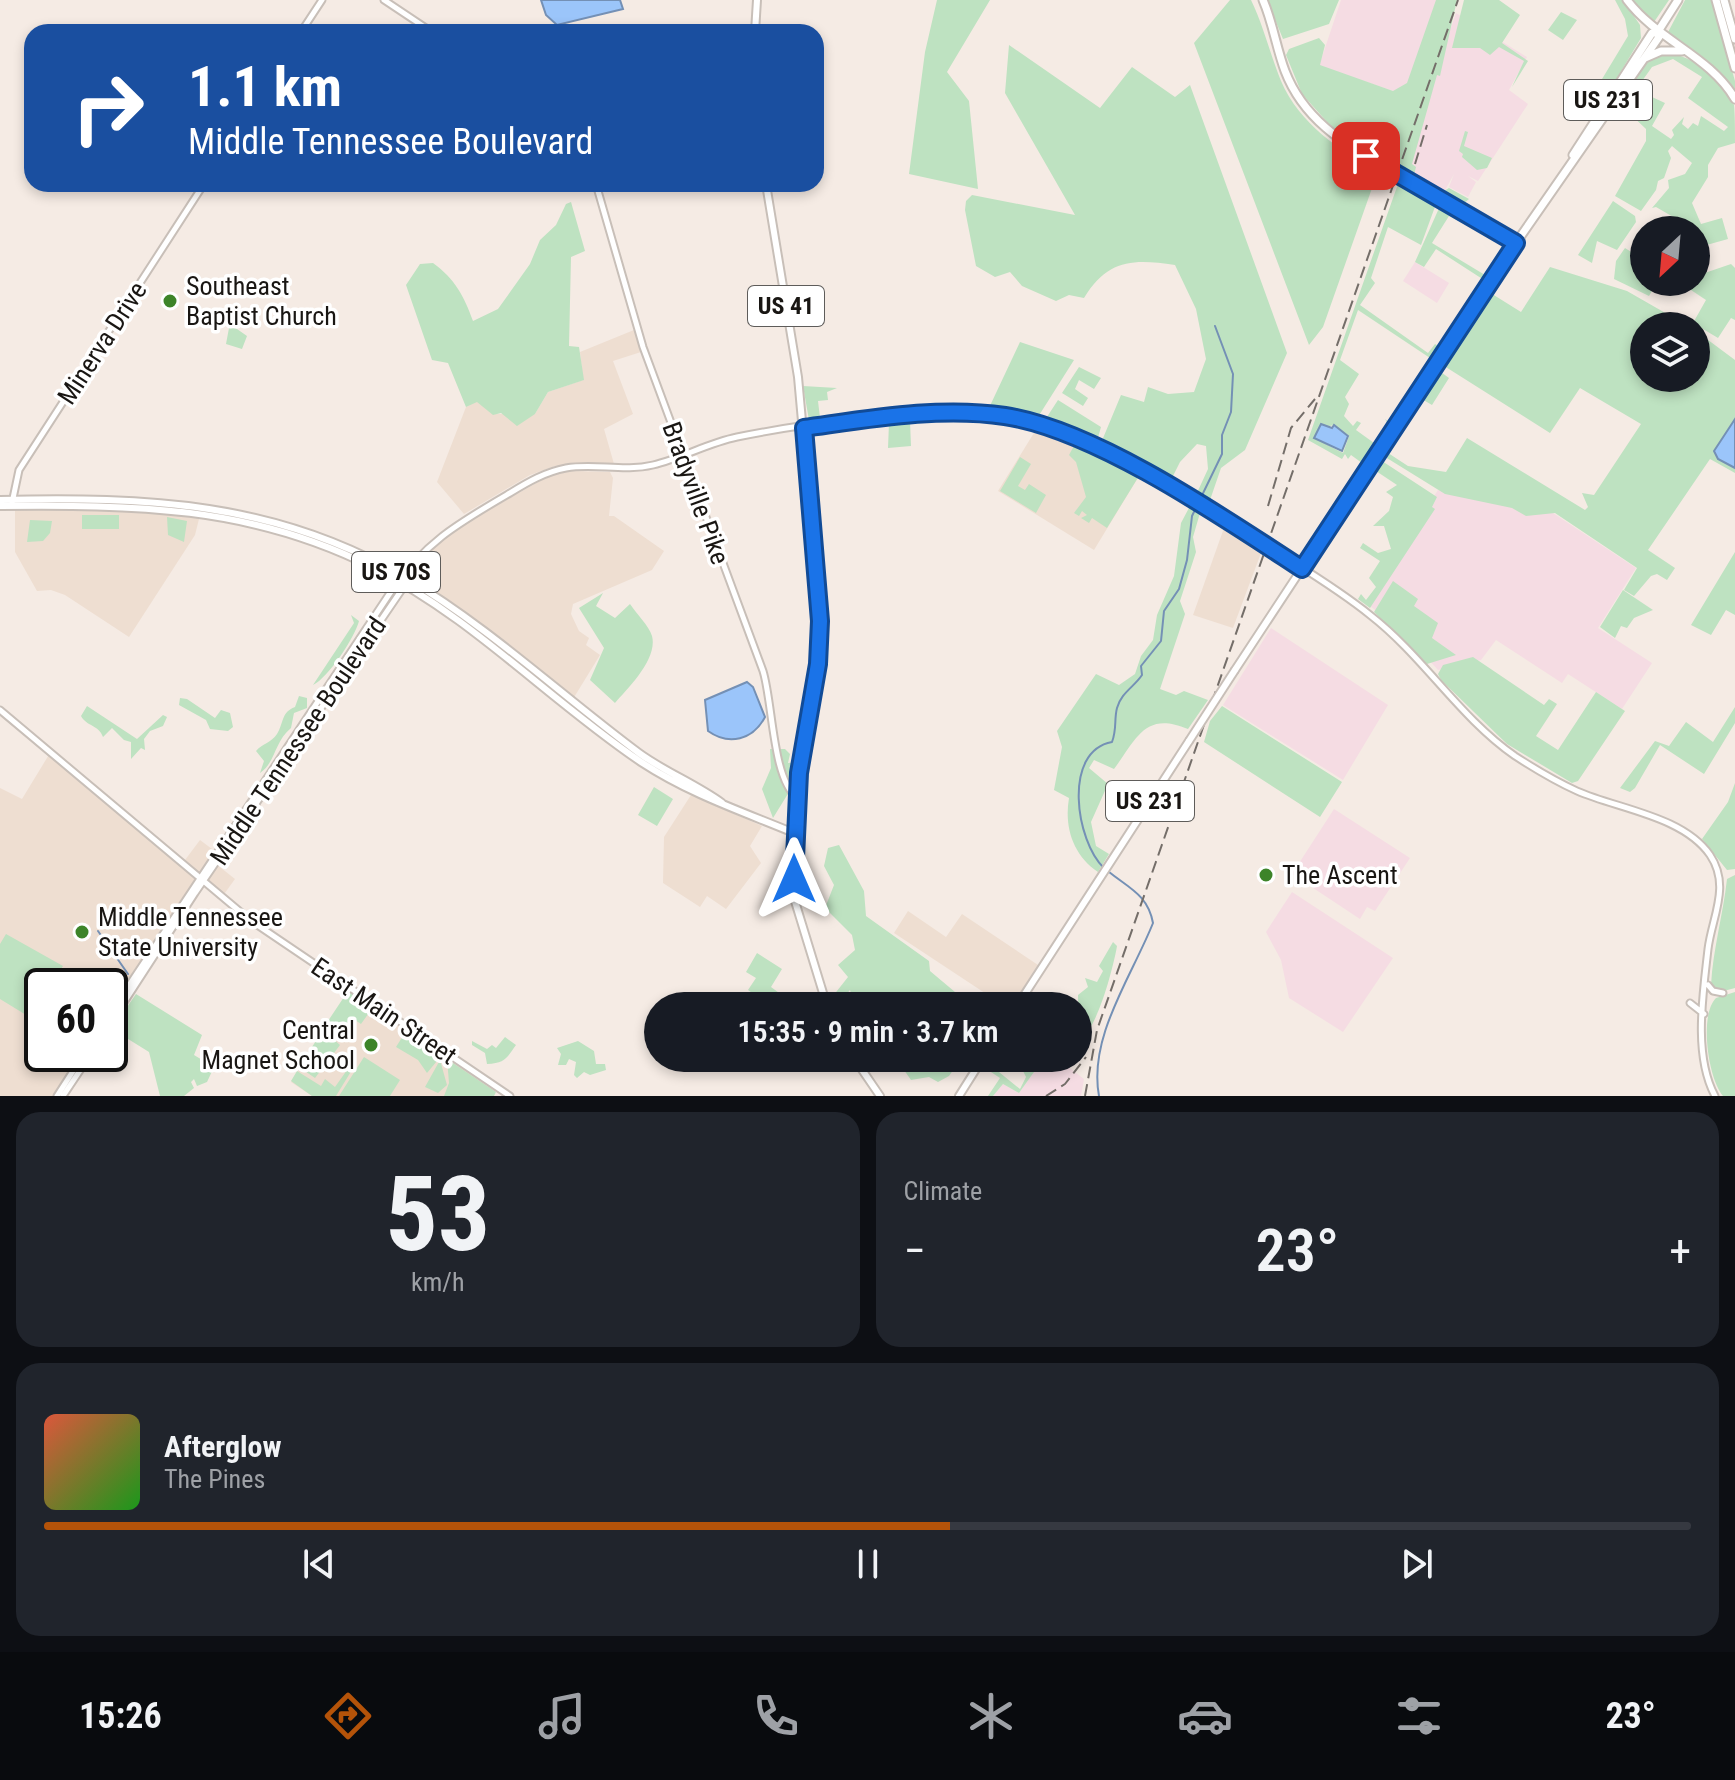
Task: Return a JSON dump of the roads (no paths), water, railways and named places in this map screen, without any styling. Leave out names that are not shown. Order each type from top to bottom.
[{"type":"highway","points":[[1263,0],[1285,70],[1300,100],[1333,136],[1516,243]]},
{"type":"highway","points":[[1627,0],[1658,32],[1728,87],[1735,99]]},
{"type":"highway","name":"US 231","points":[[1516,243],[1659,37],[1658,32],[1678,0]]},
{"type":"highway","points":[[1716,0],[1735,68]]},
{"type":"highway","points":[[1724,0],[1735,39]]},
{"type":"highway","name":"US 231","points":[[1566,168],[1583,135],[1652,33],[1658,32]]},
{"type":"highway","points":[[1645,58],[1671,49],[1685,51]]},
{"type":"main road","points":[[306,24],[322,0]]},
{"type":"main road","points":[[384,0],[420,24]]},
{"type":"main road","points":[[756,24],[757,0]]},
{"type":"main road","name":"Minerva Drive","points":[[12,503],[19,470],[199,192]]},
{"type":"main road","name":"Bradyville Pike","points":[[598,192],[629,303],[763,671],[772,703],[775,751],[793,796],[797,798]]},
{"type":"main road","name":"US 41","points":[[767,192],[804,428],[820,621],[818,664],[794,833],[796,910],[822,992]]},
{"type":"main road","name":"US 231","points":[[1026,992],[1516,243]]},
{"type":"main road","name":"Middle Tennessee Boulevard","points":[[128,987],[402,581],[423,551],[442,533],[543,474],[574,467],[637,468],[733,438],[804,428],[950,413],[1007,416],[1077,438],[1205,508],[1302,569],[1392,633],[1470,719],[1516,756],[1577,790],[1665,824],[1708,851],[1718,871],[1721,896],[1710,940],[1704,1014],[1703,1067],[1715,1096]]},
{"type":"main road","name":"US 70S","points":[[0,500],[12,503],[116,504],[231,517],[308,539],[402,581],[466,626],[638,759],[687,791],[794,833]]},
{"type":"main road","name":"US 70S","points":[[0,506],[12,503]]},
{"type":"main road","name":"East Main Street","points":[[0,710],[250,920],[510,1096]]},
{"type":"main road","name":"Middle Tennessee Boulevard","points":[[128,995],[200,880]]},
{"type":"main road","points":[[1706,982],[1713,991],[1723,993]]},
{"type":"main road","points":[[1690,1003],[1704,1014]]},
{"type":"main road","points":[[60,1096],[74,1072]]},
{"type":"main road","points":[[60,1096],[78,1072]]},
{"type":"main road","points":[[864,1072],[880,1096]]},
{"type":"main road","points":[[959,1096],[974,1072]]},
{"type":"water","points":[[541,0],[620,0],[623,9],[561,24],[556,24],[546,15]]},
{"type":"water","points":[[1735,419],[1735,468],[1718,459],[1714,451]]},
{"type":"water","points":[[1321,424],[1332,428],[1334,425],[1348,436],[1342,451],[1314,438]]},
{"type":"water","points":[[747,682],[753,687],[765,717],[760,725],[747,735],[732,739],[708,731],[705,700]]},
{"type":"waterway","points":[[1104,868],[1086,839],[1081,819],[1080,779],[1086,762],[1096,749],[1112,742],[1119,703],[1142,675],[1141,666],[1161,641],[1164,611],[1179,589],[1187,560],[1192,516],[1222,454],[1222,435],[1231,412],[1233,374],[1215,326]]},
{"type":"waterway","points":[[1099,1096],[1097,1074],[1106,1029],[1153,923],[1142,899],[1109,872]]},
{"type":"waterway","points":[[98,931],[124,968]]},
{"type":"railway","points":[[1085,1096],[1097,1030],[1458,0]]},
{"type":"railway","points":[[1415,164],[1427,125]]},
{"type":"railway","points":[[1268,506],[1291,428],[1315,399]]},
{"type":"railway","points":[[1046,1096],[1065,1084],[1074,1072]]},
{"type":"place","name":"Southeast Baptist Church","points":[[170,301]]},
{"type":"place","name":"The Ascent","points":[[1266,875]]},
{"type":"place","name":"Middle Tennessee State University","points":[[82,932]]},
{"type":"place","name":"Central Magnet School","points":[[371,1045]]}]
